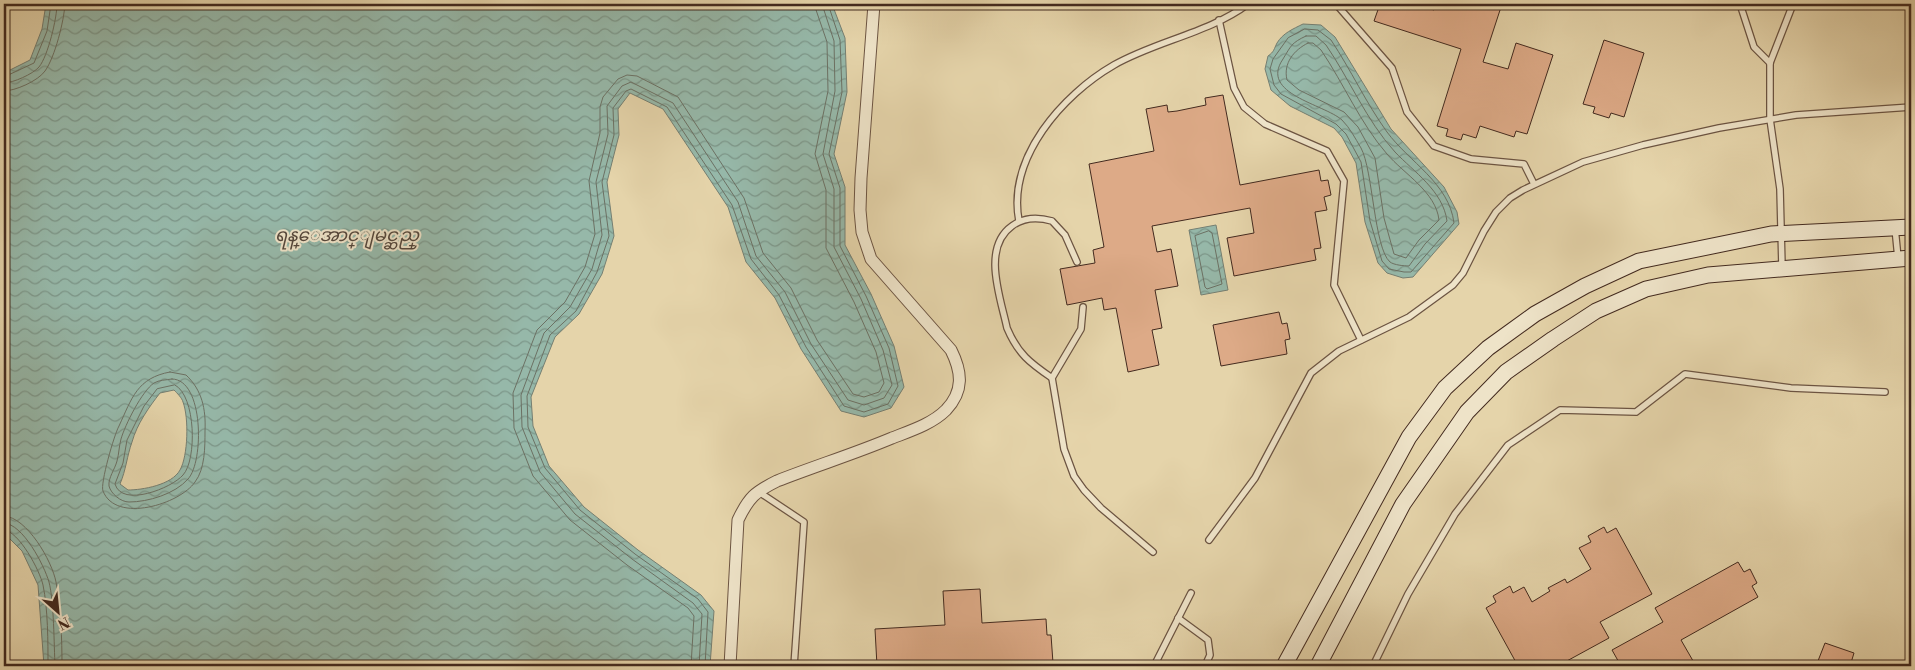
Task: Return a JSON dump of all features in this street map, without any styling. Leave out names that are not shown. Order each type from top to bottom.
[{"type":"main road","points":[[1284,666],[1409,437],[1445,388],[1488,348],[1535,314],[1585,286],[1639,261],[1782,233],[1911,227]]},
{"type":"main road","points":[[1318,666],[1403,504],[1468,412],[1506,372],[1596,311],[1646,289],[1708,275],[1905,259]]},
{"type":"street","points":[[730,666],[738,520],[748,500],[757,491],[777,481],[918,428],[946,410],[956,396],[960,382],[960,366],[951,350],[871,259],[862,232],[860,178],[874,4]]},
{"type":"lane","points":[[1019,221],[1016,203],[1026,157],[1047,125],[1070,100],[1114,65],[1219,20],[1248,4]]},
{"type":"lane","points":[[1336,4],[1392,68],[1407,112],[1434,146],[1471,160],[1524,164],[1534,184]]},
{"type":"lane","points":[[1740,4],[1754,48],[1770,63]]},
{"type":"lane","points":[[1782,270],[1782,233],[1775,143],[1770,119],[1770,63],[1793,4]]},
{"type":"lane","points":[[1219,20],[1234,88],[1244,107],[1264,124],[1327,151],[1344,181],[1334,285],[1361,340]]},
{"type":"lane","points":[[1210,540],[1255,478],[1311,373],[1339,351],[1409,317],[1453,285],[1462,273],[1496,212],[1510,198],[1534,184],[1583,162],[1643,145],[1796,115],[1911,107]]},
{"type":"lane","points":[[1052,378],[1020,353],[1007,328],[995,260],[999,242],[1007,230],[1019,221],[1031,218],[1052,221],[1065,235],[1077,262]]},
{"type":"lane","points":[[1895,228],[1905,259]]},
{"type":"lane","points":[[1083,307],[1081,329],[1052,378],[1064,449],[1074,476],[1100,508],[1153,552]]},
{"type":"lane","points":[[1372,666],[1408,594],[1455,514],[1508,445],[1560,410],[1636,412],[1685,374],[1791,388],[1885,392]]},
{"type":"lane","points":[[757,491],[804,522],[794,666]]},
{"type":"lane","points":[[1154,666],[1192,593]]},
{"type":"lane","points":[[1178,618],[1208,640],[1210,655],[1205,666]]},
{"type":"water","name":"ရန္ေအာင္ျမင္ဆည္","points":[[46,4],[832,4],[845,38],[847,92],[834,154],[845,187],[845,245],[871,294],[894,346],[904,387],[891,408],[864,417],[841,411],[801,349],[775,298],[746,262],[728,207],[663,109],[630,93],[618,109],[619,135],[607,182],[614,236],[602,274],[579,314],[555,337],[531,397],[533,426],[549,466],[584,507],[638,550],[701,595],[714,611],[710,666],[44,666],[38,585],[22,551],[4,533],[4,73],[30,60],[42,29]],"holes":[[[174,390],[181,397],[186,417],[186,447],[183,464],[176,475],[164,483],[148,488],[128,490],[120,484],[130,447],[140,422],[160,393]]]},
{"type":"water","points":[[1303,24],[1321,25],[1335,37],[1391,129],[1444,187],[1457,212],[1459,224],[1413,277],[1403,278],[1387,273],[1378,263],[1365,222],[1356,163],[1342,137],[1334,128],[1290,106],[1271,90],[1265,69],[1268,56],[1273,52],[1282,37]]},
{"type":"water","points":[[1216,225],[1228,290],[1201,295],[1189,230]]},
{"type":"building","points":[[1380,4],[1413,4],[1434,10],[1435,4],[1502,4],[1483,62],[1508,69],[1516,43],[1553,55],[1527,134],[1516,131],[1514,137],[1480,126],[1476,138],[1463,134],[1461,140],[1446,136],[1448,129],[1437,126],[1461,49],[1374,21]]},
{"type":"building","points":[[1604,40],[1644,53],[1624,117],[1611,113],[1609,118],[1593,113],[1595,107],[1583,104]]},
{"type":"building","points":[[1223,95],[1240,185],[1319,170],[1321,181],[1328,180],[1331,195],[1324,197],[1327,210],[1315,212],[1321,248],[1314,249],[1316,260],[1234,276],[1227,238],[1254,233],[1250,208],[1152,226],[1157,252],[1171,249],[1178,286],[1155,290],[1162,328],[1152,330],[1159,365],[1128,372],[1116,308],[1104,310],[1102,298],[1067,305],[1060,269],[1095,263],[1093,250],[1104,247],[1089,164],[1154,151],[1146,109],[1167,105],[1168,112],[1177,111],[1206,105],[1205,98]]},
{"type":"building","points":[[1279,312],[1282,324],[1287,323],[1290,339],[1285,340],[1287,354],[1221,366],[1213,325]]},
{"type":"building","points":[[1604,527],[1607,533],[1616,528],[1652,594],[1600,622],[1609,638],[1565,662],[1567,666],[1518,666],[1486,608],[1496,602],[1493,596],[1510,586],[1513,593],[1524,587],[1532,602],[1550,591],[1548,588],[1565,579],[1567,583],[1591,569],[1579,548],[1591,542],[1588,536]]},
{"type":"building","points":[[1738,562],[1744,572],[1750,569],[1757,583],[1752,586],[1758,597],[1681,640],[1696,666],[1621,666],[1612,650],[1663,622],[1655,608]]},
{"type":"building","points":[[980,589],[982,623],[1046,619],[1047,635],[1051,635],[1053,663],[1048,664],[1049,666],[877,666],[875,629],[945,625],[943,591]]},
{"type":"building","points":[[1825,643],[1854,653],[1850,666],[1816,666]]}]
